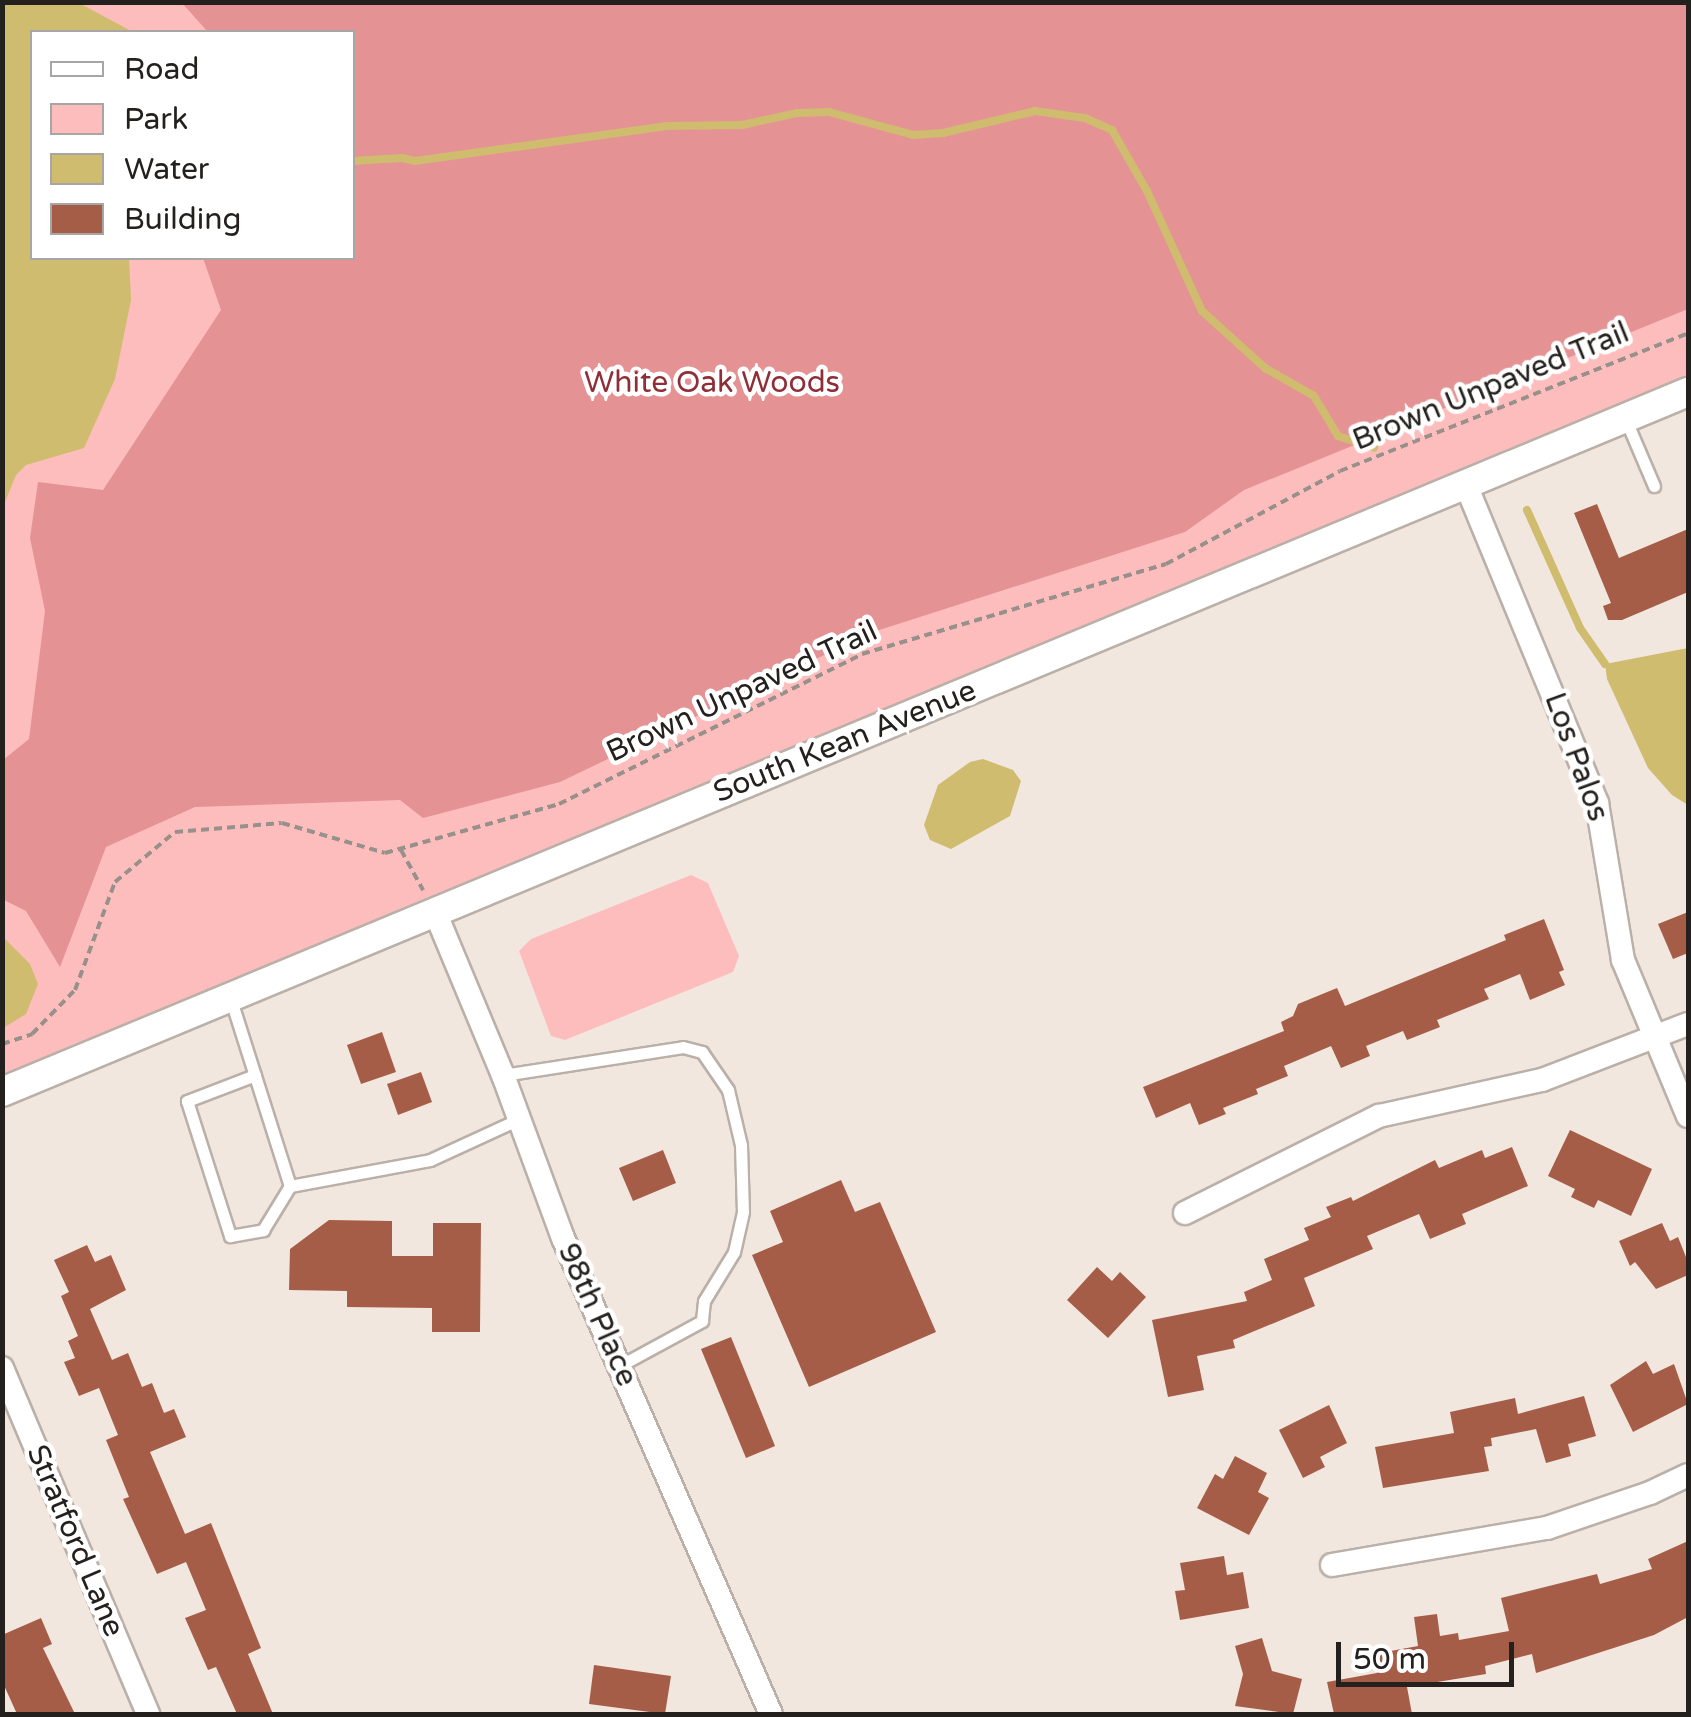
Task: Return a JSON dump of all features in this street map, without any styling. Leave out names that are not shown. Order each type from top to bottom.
[{"type":"street","name":"South Kean Avenue","points":[[2,1092],[1688,392]]},
{"type":"street","name":"Los Palos","points":[[1466,485],[1596,803],[1623,960],[1688,1116]]},
{"type":"street","name":"98th Place","points":[[435,912],[503,1075],[563,1238],[771,1714]]},
{"type":"street","points":[[1186,1214],[1380,1116],[1542,1080],[1688,1024]]},
{"type":"street","name":"Stratford Lane","points":[[2,1368],[148,1714]]},
{"type":"street","points":[[1332,1566],[1547,1528],[1650,1493],[1688,1475]]},
{"type":"lane","points":[[1625,418],[1654,486]]},
{"type":"lane","points":[[230,997],[290,1186]]},
{"type":"lane","points":[[503,1075],[682,1046],[702,1052],[728,1090],[741,1144],[743,1212],[734,1252],[704,1301],[702,1321],[620,1366]]},
{"type":"lane","points":[[255,1075],[187,1101],[230,1236],[262,1230],[290,1186],[430,1160],[520,1119]]},
{"type":"path","name":"Brown Unpaved Trail","points":[[2,1044],[32,1034],[75,990],[116,882],[175,832],[282,823],[385,852],[558,804],[862,654],[1166,564],[1340,471],[1688,332]]},
{"type":"path","points":[[401,848],[435,912]]},
{"type":"green space","name":"White Oak Woods","points":[[3,3],[1688,3],[1688,392],[3,1089]]},
{"type":"green space","name":"White Oak Woods","points":[[182,3],[1688,3],[1688,309],[1244,490],[1185,532],[870,633],[560,782],[423,818],[400,800],[195,807],[106,847],[60,967],[26,911],[2,899],[3,760],[29,739],[45,611],[30,538],[38,482],[103,490],[221,310],[204,260],[355,260],[355,30],[206,30]]},
{"type":"green space","points":[[691,875],[708,883],[739,956],[733,972],[565,1040],[551,1036],[519,951],[531,939]]},
{"type":"water","points":[[3,2],[79,3],[129,30],[30,30],[30,260],[129,260],[131,300],[115,379],[84,448],[26,465],[16,475],[3,507]]},
{"type":"water","points":[[1688,648],[1688,805],[1672,795],[1648,768],[1607,679],[1605,664]]},
{"type":"water","points":[[983,759],[1013,770],[1021,781],[1010,816],[951,849],[930,840],[924,825],[938,785],[970,762]]},
{"type":"water","points":[[3,937],[30,964],[38,984],[26,1014],[3,1028]]},
{"type":"building","points":[[1597,504],[1619,558],[1688,529],[1688,592],[1622,620],[1608,620],[1603,606],[1611,603],[1574,513]]},
{"type":"building","points":[[1688,912],[1688,953],[1673,959],[1658,924]]},
{"type":"building","points":[[1544,919],[1564,970],[1559,972],[1565,985],[1530,1000],[1520,974],[1484,989],[1489,999],[1437,1020],[1440,1027],[1407,1040],[1403,1031],[1366,1046],[1370,1056],[1341,1068],[1331,1046],[1284,1066],[1288,1076],[1256,1089],[1258,1094],[1223,1108],[1226,1114],[1199,1125],[1190,1103],[1156,1118],[1143,1087],[1284,1031],[1281,1022],[1293,1016],[1298,1004],[1337,988],[1345,1006],[1506,940],[1504,935]]},
{"type":"building","points":[[382,1032],[396,1072],[361,1084],[347,1045]]},
{"type":"building","points":[[421,1072],[432,1102],[398,1115],[387,1084]]},
{"type":"building","points":[[1570,1130],[1652,1169],[1631,1216],[1598,1200],[1594,1208],[1571,1197],[1575,1189],[1548,1176]]},
{"type":"building","points":[[1512,1147],[1528,1186],[1462,1214],[1466,1224],[1430,1239],[1419,1214],[1367,1236],[1373,1249],[1304,1278],[1315,1306],[1233,1340],[1235,1348],[1197,1356],[1204,1390],[1168,1397],[1152,1320],[1247,1301],[1244,1292],[1272,1280],[1264,1259],[1309,1240],[1304,1228],[1331,1217],[1326,1207],[1351,1197],[1353,1201],[1435,1160],[1439,1168],[1482,1150],[1485,1158]]},
{"type":"building","points":[[663,1150],[676,1183],[633,1201],[619,1168]]},
{"type":"building","points":[[841,1180],[855,1212],[880,1202],[936,1332],[809,1387],[752,1255],[783,1242],[770,1211]]},
{"type":"building","points":[[329,1220],[392,1221],[392,1256],[433,1256],[433,1223],[481,1223],[480,1332],[432,1332],[432,1308],[347,1307],[347,1291],[289,1290],[290,1249]]},
{"type":"building","points":[[1662,1223],[1670,1241],[1678,1237],[1688,1262],[1688,1275],[1656,1289],[1635,1262],[1630,1266],[1619,1241]]},
{"type":"building","points":[[87,1245],[95,1262],[111,1255],[126,1290],[90,1309],[112,1360],[128,1353],[142,1387],[152,1383],[164,1413],[174,1409],[186,1437],[150,1452],[185,1534],[211,1523],[261,1648],[248,1654],[273,1714],[237,1714],[216,1667],[208,1670],[185,1618],[206,1610],[186,1562],[157,1574],[123,1499],[129,1497],[106,1440],[118,1435],[99,1388],[79,1396],[64,1362],[75,1358],[68,1341],[78,1336],[61,1296],[69,1292],[54,1260]]},
{"type":"building","points":[[1097,1267],[1112,1281],[1120,1272],[1146,1297],[1108,1338],[1067,1300]]},
{"type":"building","points":[[731,1337],[775,1446],[746,1458],[701,1349]]},
{"type":"building","points":[[1646,1361],[1653,1374],[1674,1364],[1688,1404],[1633,1432],[1610,1385]]},
{"type":"building","points":[[1584,1396],[1596,1436],[1568,1444],[1571,1456],[1546,1463],[1536,1429],[1491,1438],[1492,1446],[1484,1447],[1489,1471],[1383,1488],[1375,1447],[1454,1433],[1450,1412],[1515,1398],[1518,1414]]},
{"type":"building","points":[[1329,1405],[1347,1443],[1320,1457],[1325,1467],[1303,1478],[1279,1430]]},
{"type":"building","points":[[1235,1456],[1267,1473],[1258,1492],[1269,1498],[1249,1535],[1197,1508],[1215,1474],[1223,1479]]},
{"type":"building","points":[[1688,1541],[1688,1617],[1654,1635],[1536,1673],[1532,1654],[1485,1666],[1486,1674],[1407,1687],[1412,1714],[1334,1714],[1327,1682],[1377,1673],[1374,1654],[1418,1646],[1414,1617],[1437,1614],[1440,1636],[1458,1633],[1459,1640],[1509,1631],[1501,1598],[1597,1574],[1600,1584],[1652,1569],[1648,1559]]},
{"type":"building","points":[[1224,1556],[1227,1575],[1243,1572],[1249,1608],[1180,1620],[1175,1591],[1185,1590],[1180,1563]]},
{"type":"building","points":[[41,1618],[52,1644],[43,1648],[75,1714],[17,1714],[2,1681],[2,1635]]},
{"type":"building","points":[[1262,1638],[1272,1671],[1302,1679],[1293,1714],[1235,1706],[1243,1674],[1235,1646]]},
{"type":"building","points":[[594,1665],[671,1676],[665,1714],[589,1704]]},
{"type":"waterway","points":[[355,161],[415,161],[666,126],[742,125],[797,113],[829,112],[913,135],[943,133],[1035,111],[1085,118],[1112,130],[1147,191],[1202,311],[1265,368],[1314,396],[1338,436],[1374,448]]},
{"type":"waterway","points":[[1527,510],[1580,628],[1605,664]]}]
